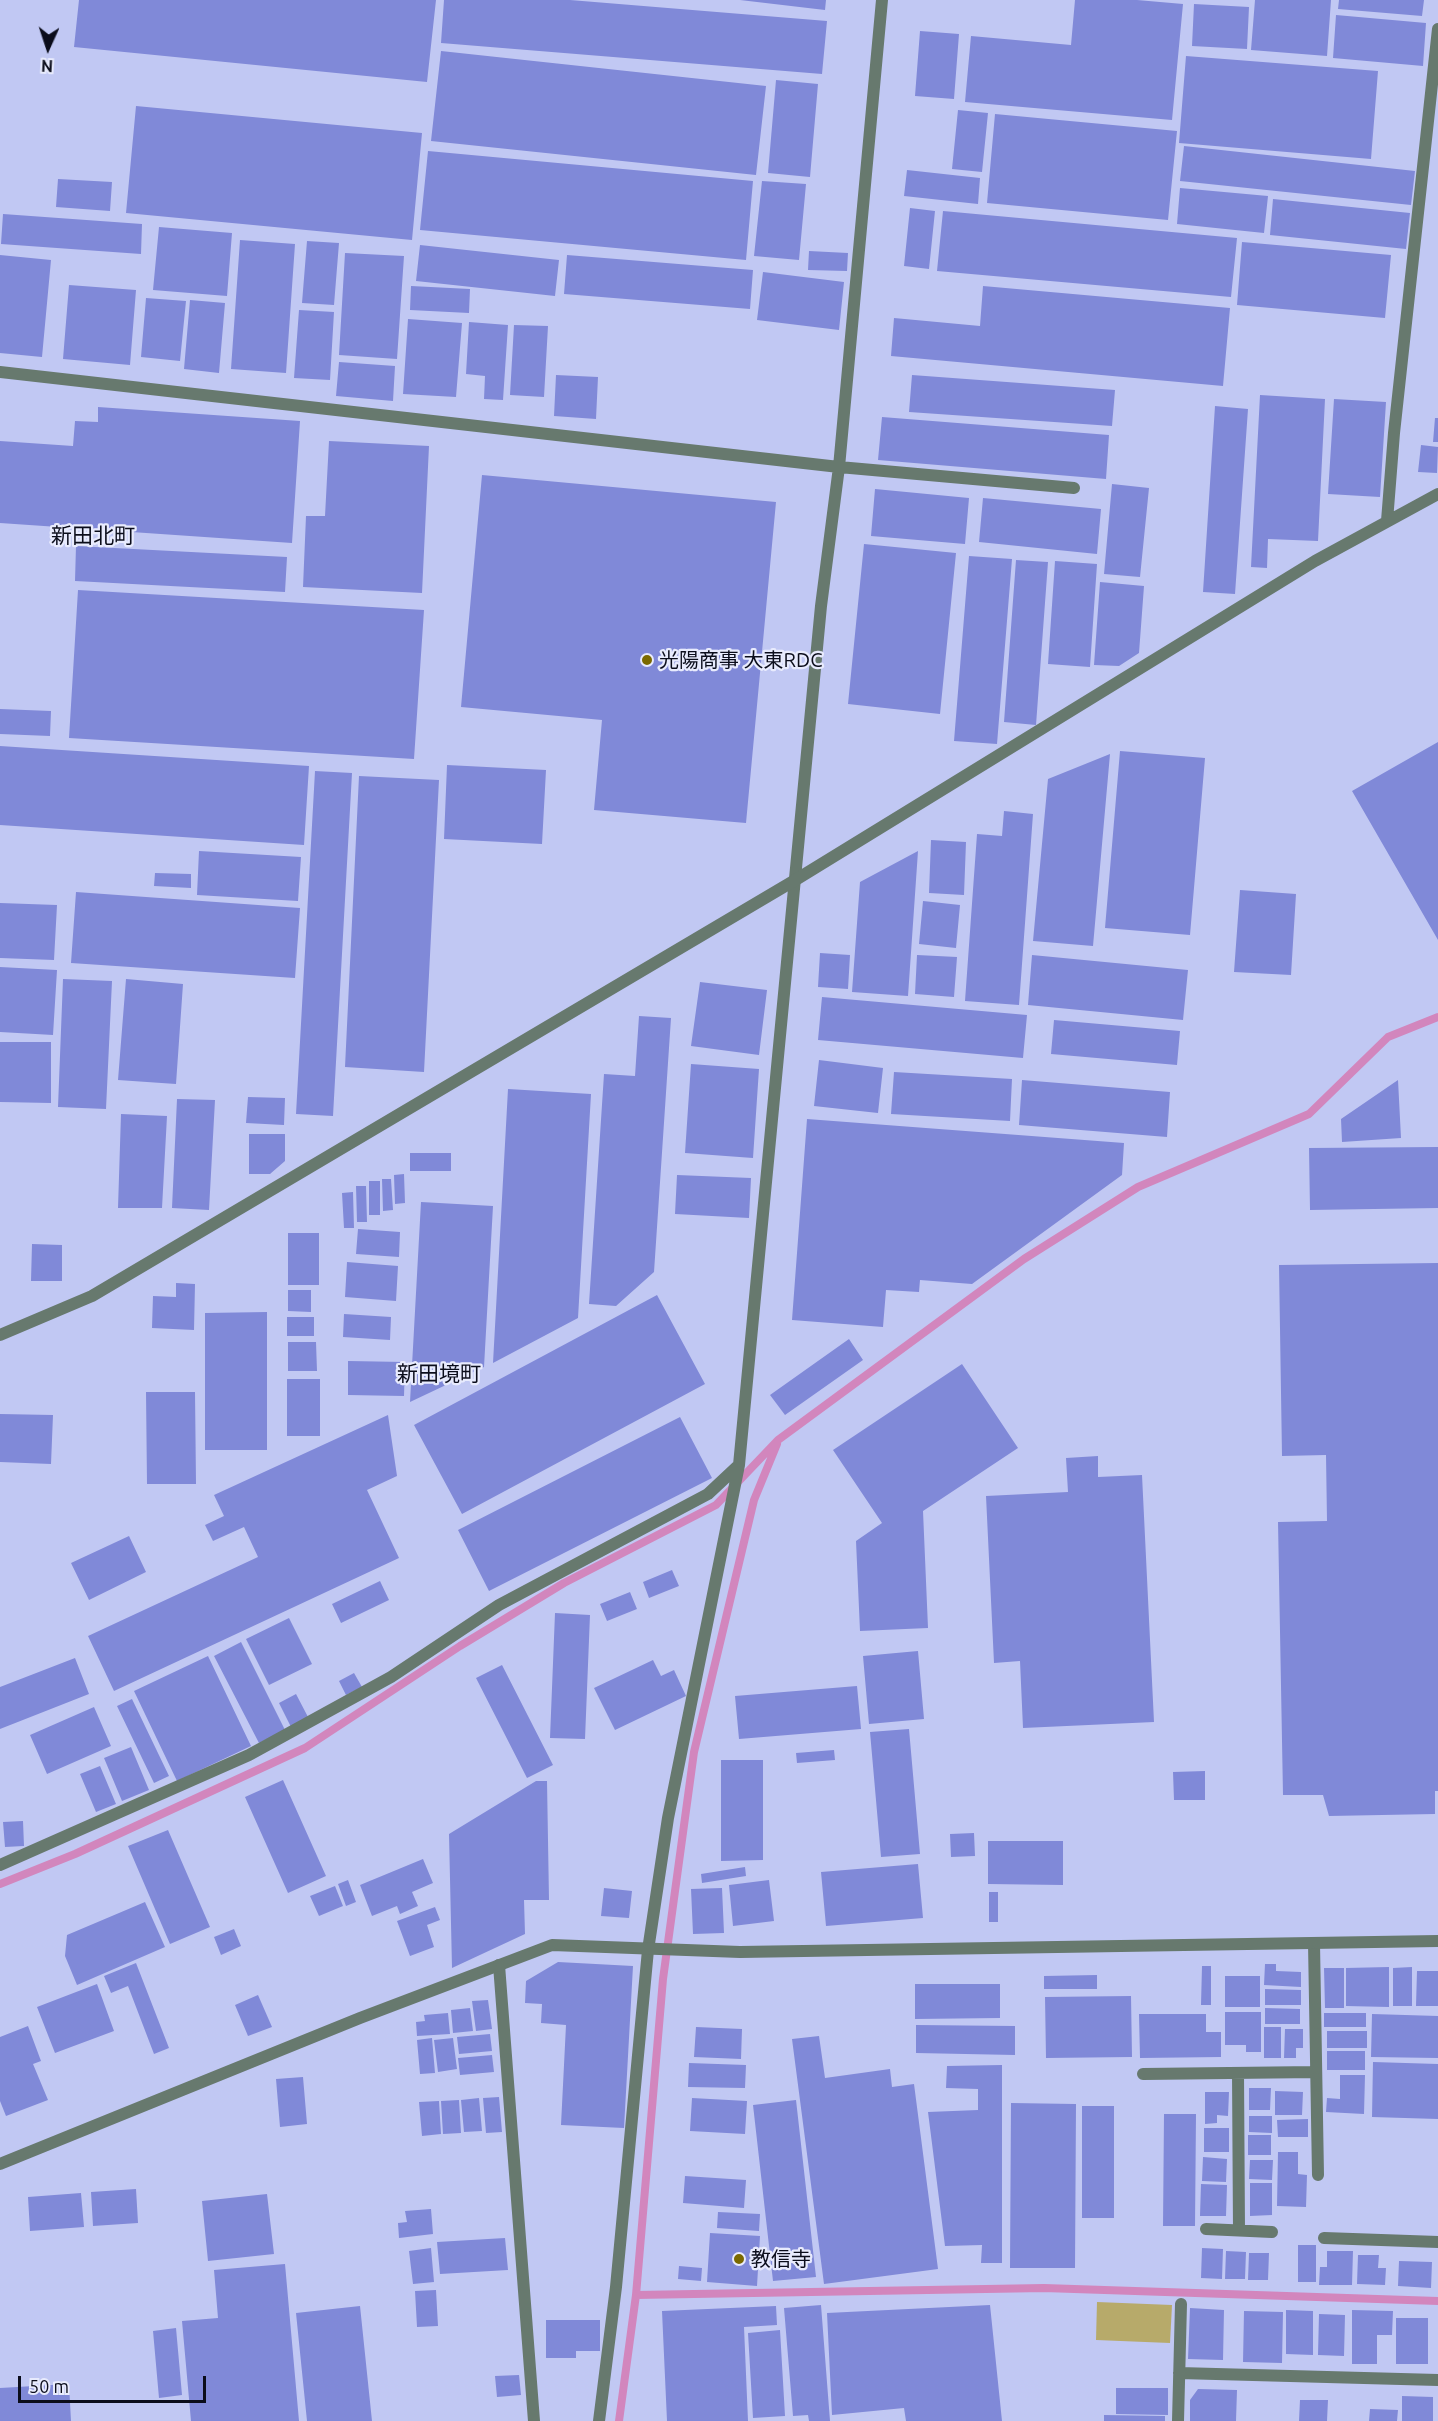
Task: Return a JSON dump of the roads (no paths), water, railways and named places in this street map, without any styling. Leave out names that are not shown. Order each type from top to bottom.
[{"type":"street","points":[[599,2421],[616,2287],[648,1950],[668,1818],[739,1466],[821,606],[839,467],[882,0]]},
{"type":"street","points":[[1387,521],[1394,433],[1438,29]]},
{"type":"street","points":[[0,372],[839,467],[1074,488]]},
{"type":"street","points":[[0,1335],[92,1296],[796,879],[1315,561],[1438,494]]},
{"type":"street","points":[[0,1865],[249,1755],[391,1677],[499,1605],[708,1494],[739,1466]]},
{"type":"street","points":[[0,2164],[360,2018],[552,1945],[740,1952],[1438,1941]]},
{"type":"street","points":[[1314,1943],[1317,2175]]},
{"type":"street","points":[[499,1965],[534,2421]]},
{"type":"street","points":[[1143,2074],[1316,2072]]},
{"type":"street","points":[[1238,2073],[1239,2230]]},
{"type":"street","points":[[1206,2229],[1272,2232]]},
{"type":"street","points":[[1324,2238],[1438,2242]]},
{"type":"street","points":[[1178,2421],[1181,2304]]},
{"type":"street","points":[[1179,2373],[1438,2380]]},
{"type":"waterway","points":[[0,1884],[75,1854],[305,1748],[460,1646],[564,1583],[716,1505],[778,1440],[1024,1259],[1138,1187],[1309,1114],[1388,1037],[1438,1017]]},
{"type":"waterway","points":[[619,2421],[636,2295],[663,1979],[694,1752],[754,1500],[777,1444]]},
{"type":"waterway","points":[[636,2295],[1044,2288],[1438,2301]]},
{"type":"place","name":"光陽商事 大東RDC","points":[[647,660]]},
{"type":"place","name":"教信寺","points":[[739,2259]]},
{"type":"district","name":"新田北町","points":[[93,536]]},
{"type":"district","name":"新田境町","points":[[439,1374]]}]
